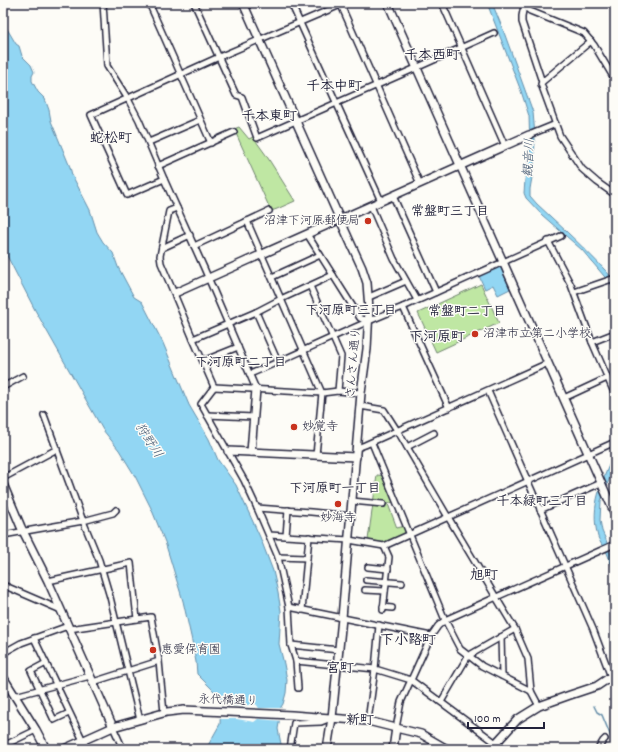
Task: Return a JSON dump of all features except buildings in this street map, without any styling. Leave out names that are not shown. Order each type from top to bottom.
[{"type":"street","points":[[103,3],[108,66],[139,120],[256,389],[251,452]]},
{"type":"street","points":[[149,3],[211,143]]},
{"type":"street","points":[[194,3],[236,95],[242,96],[257,138],[494,33]]},
{"type":"street","name":"さんさん通り","points":[[243,3],[362,268],[367,283],[367,349],[360,406],[339,650],[332,718],[327,749]]},
{"type":"street","points":[[291,3],[381,202]]},
{"type":"street","points":[[388,3],[615,514]]},
{"type":"street","points":[[442,3],[505,146]]},
{"type":"street","points":[[164,178],[127,195],[91,115],[180,74],[342,4],[376,86],[420,184]]},
{"type":"street","points":[[523,4],[530,11],[583,32],[591,41],[615,80]]},
{"type":"street","points":[[523,4],[522,22],[542,82],[541,84],[560,136],[582,169],[597,182],[611,192],[615,193]]},
{"type":"street","points":[[542,82],[591,41]]},
{"type":"street","points":[[149,142],[200,120]]},
{"type":"street","points":[[175,293],[381,202],[460,165],[556,124]]},
{"type":"street","points":[[158,166],[234,132]]},
{"type":"street","points":[[393,196],[436,292]]},
{"type":"street","points":[[372,206],[394,259],[417,300]]},
{"type":"street","points":[[177,208],[169,211],[160,256],[161,263],[214,387]]},
{"type":"street","points":[[194,246],[269,211]]},
{"type":"street","points":[[247,221],[322,393],[316,455]]},
{"type":"street","points":[[307,234],[360,318],[368,321]]},
{"type":"street","points":[[162,248],[190,235]]},
{"type":"street","points":[[250,374],[561,236]]},
{"type":"street","points":[[548,241],[574,292],[592,342],[615,395]]},
{"type":"street","points":[[272,277],[320,255]]},
{"type":"street","points":[[193,339],[256,312],[333,275]]},
{"type":"street","points":[[574,292],[615,278]]},
{"type":"street","points":[[368,297],[406,281]]},
{"type":"street","points":[[310,286],[340,356],[338,391]]},
{"type":"street","points":[[402,307],[449,408]]},
{"type":"street","points":[[256,312],[278,362]]},
{"type":"street","points":[[592,342],[615,333]]},
{"type":"street","points":[[203,362],[238,347]]},
{"type":"street","points":[[357,448],[372,443],[548,363]]},
{"type":"street","points":[[3,387],[23,376]]},
{"type":"street","points":[[564,398],[607,378]]},
{"type":"street","points":[[214,387],[322,393],[338,391],[362,392]]},
{"type":"street","points":[[214,387],[201,404],[228,451],[257,508],[278,557],[289,607],[291,645],[296,661],[298,688]]},
{"type":"street","points":[[488,391],[614,676],[588,689],[539,706],[518,719],[494,746]]},
{"type":"street","points":[[360,406],[384,410],[407,447],[515,629],[528,659],[531,691],[539,706]]},
{"type":"street","points":[[44,414],[102,569],[140,720]]},
{"type":"street","points":[[207,415],[254,417]]},
{"type":"street","points":[[407,447],[434,434]]},
{"type":"street","points":[[269,535],[349,540],[384,546],[615,442]]},
{"type":"street","points":[[372,443],[445,620],[460,649],[482,666],[531,691]]},
{"type":"street","points":[[3,478],[57,449]]},
{"type":"street","points":[[228,451],[356,457]]},
{"type":"street","points":[[540,510],[601,483]]},
{"type":"street","points":[[3,484],[123,749]]},
{"type":"street","points":[[352,501],[383,504]]},
{"type":"street","points":[[257,508],[351,516]]},
{"type":"street","points":[[3,535],[83,521],[113,513],[116,510]]},
{"type":"street","points":[[286,536],[288,510]]},
{"type":"street","points":[[302,610],[309,538]]},
{"type":"street","points":[[394,749],[401,702],[431,636],[438,626],[445,620],[612,545]]},
{"type":"street","points":[[384,546],[389,557],[383,608],[392,608]]},
{"type":"street","points":[[278,557],[307,558]]},
{"type":"street","points":[[48,581],[131,563],[137,619]]},
{"type":"street","points":[[368,567],[388,569]]},
{"type":"street","points":[[366,580],[402,583]]},
{"type":"street","points":[[3,585],[61,610]]},
{"type":"street","points":[[365,590],[385,591]]},
{"type":"street","points":[[289,607],[431,636]]},
{"type":"street","points":[[3,653],[21,642],[69,627],[151,617],[167,712]]},
{"type":"street","points":[[368,721],[379,625]]},
{"type":"street","points":[[441,702],[468,656],[515,629]]},
{"type":"street","points":[[501,637],[502,676]]},
{"type":"street","points":[[34,638],[86,749]]},
{"type":"street","points":[[291,645],[339,650]]},
{"type":"street","points":[[15,696],[56,685],[128,671],[159,661]]},
{"type":"street","points":[[296,661],[375,669],[411,680],[441,702],[494,746],[505,749]]},
{"type":"street","points":[[46,663],[31,671],[39,690],[54,720],[69,713]]},
{"type":"street","points":[[3,677],[46,749]]},
{"type":"street","name":"永代橋通り","points":[[64,749],[113,727],[167,712],[199,710],[368,721],[421,734],[447,749]]},
{"type":"street","points":[[290,749],[294,723],[322,722],[332,718]]},
{"type":"street","points":[[3,746],[36,730]]},
{"type":"street","points":[[598,749],[605,739]]},
{"type":"green space","points":[[239,127],[249,139],[253,137],[295,201],[271,211],[234,129]]},
{"type":"green space","points":[[481,284],[499,323],[436,352],[418,313]]},
{"type":"green space","points":[[377,475],[386,476],[395,501],[388,504],[397,528],[405,526],[409,534],[386,543],[368,540]]},
{"type":"water","name":"観音川","points":[[487,3],[492,3],[533,112],[535,136],[534,166],[530,196],[606,271],[615,281],[615,289],[582,250],[542,215],[526,198],[524,193],[525,180],[530,150],[529,116],[521,91]]},
{"type":"water","name":"狩野川","points":[[3,22],[16,44],[19,46],[22,56],[31,65],[34,72],[32,81],[38,92],[45,99],[51,121],[72,175],[90,210],[97,232],[103,242],[113,253],[118,267],[134,297],[142,302],[163,343],[189,405],[209,439],[218,460],[236,485],[260,537],[273,571],[281,611],[279,644],[287,680],[286,693],[281,707],[278,729],[282,749],[206,749],[220,724],[221,698],[197,674],[192,641],[183,601],[165,542],[151,508],[135,476],[119,450],[103,430],[35,310],[3,248]]},
{"type":"water","points":[[499,267],[501,268],[510,289],[498,295],[493,285],[485,289],[479,276]]},
{"type":"water","points":[[615,451],[615,464],[601,501],[600,520],[602,531],[615,566],[615,573],[607,553],[598,537],[595,514],[596,503],[602,483]]},
{"type":"pier","points":[[219,703],[238,706],[256,704],[259,708],[283,708],[282,721],[258,719],[254,722],[237,719],[219,719]]},
{"type":"waterway","points":[[594,706],[597,712],[602,715],[612,739]]},
{"type":"place","name":"沼津下河原郵便局","points":[[368,221]]},
{"type":"place","name":"沼津市立第二小学校","points":[[475,334]]},
{"type":"place","name":"妙覚寺","points":[[294,427]]},
{"type":"place","name":"妙海寺","points":[[338,504]]},
{"type":"place","name":"恵愛保育園","points":[[153,650]]},
{"type":"district","name":"千本西町","points":[[432,56]]},
{"type":"district","name":"千本中町","points":[[334,87]]},
{"type":"district","name":"千本東町","points":[[269,117]]},
{"type":"district","name":"蛇松町","points":[[111,139]]},
{"type":"district","name":"常盤町三丁目","points":[[450,212]]},
{"type":"district","name":"下河原町三丁目","points":[[351,311]]},
{"type":"district","name":"常盤町二丁目","points":[[467,312]]},
{"type":"district","name":"下河原町","points":[[437,338]]},
{"type":"district","name":"下河原町二丁目","points":[[241,363]]},
{"type":"district","name":"下河原町一丁目","points":[[335,489]]},
{"type":"district","name":"千本緑町三丁目","points":[[542,502]]},
{"type":"district","name":"旭町","points":[[484,576]]},
{"type":"district","name":"下小路町","points":[[408,641]]},
{"type":"district","name":"宮町","points":[[340,669]]},
{"type":"district","name":"新町","points":[[360,721]]}]
